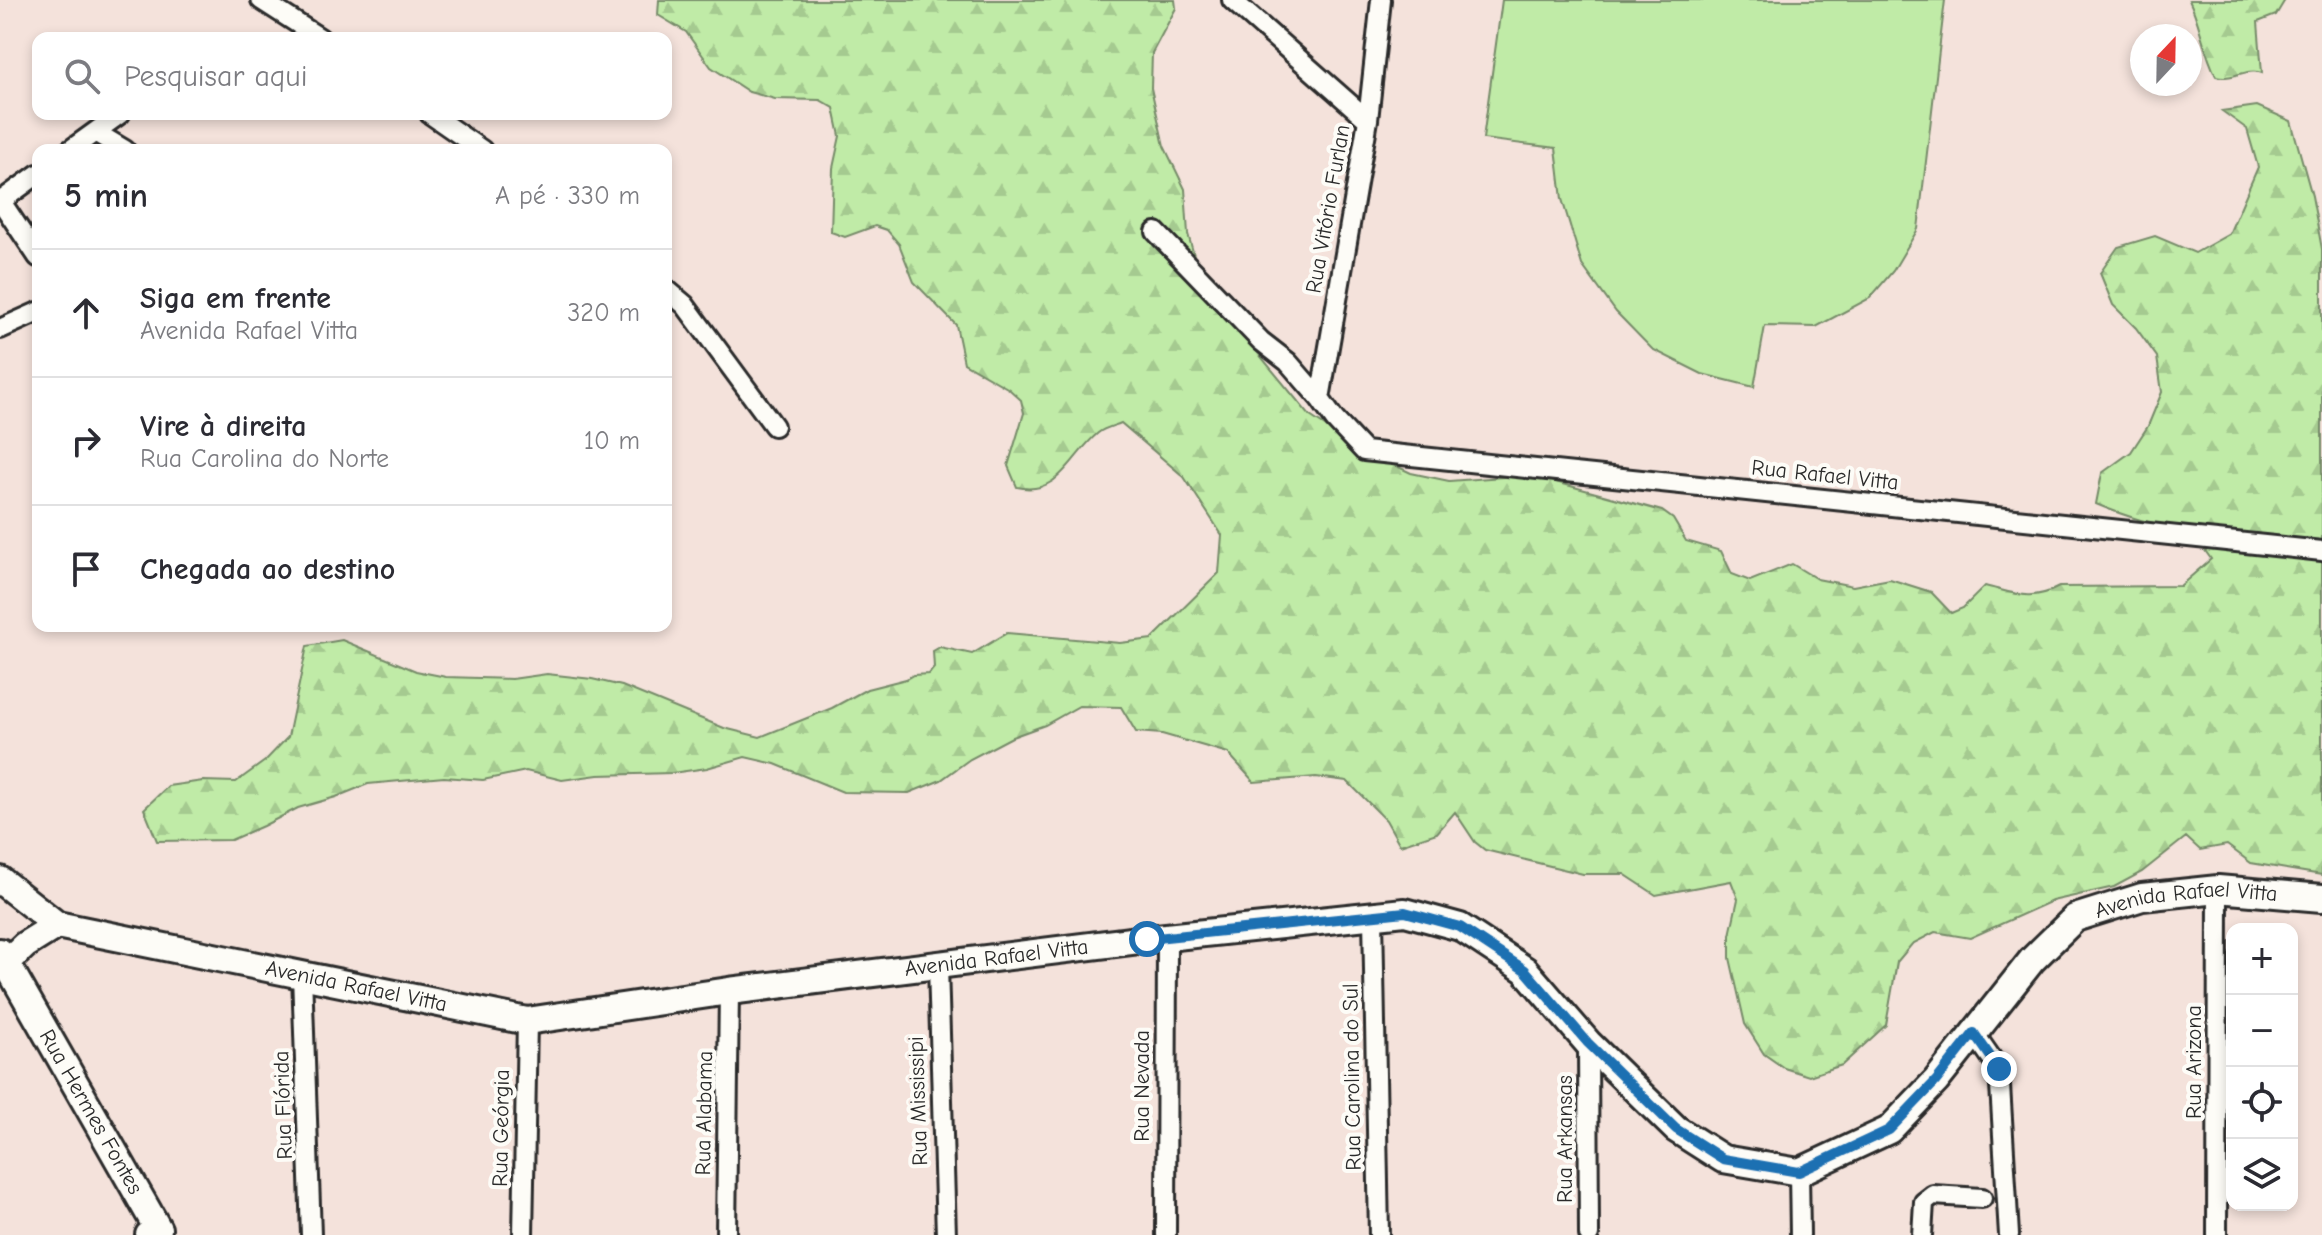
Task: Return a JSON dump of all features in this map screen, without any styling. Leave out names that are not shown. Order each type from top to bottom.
[{"type":"main road","name":"Avenida Rafael Vitta","points":[[0,880],[57,925],[527,1021],[729,991],[1405,912],[1460,927],[1525,970],[1588,1043],[1676,1129],[1723,1159],[1799,1172],[1889,1130],[1936,1081],[2032,960],[2075,918],[2142,897],[2218,889],[2322,898]]},
{"type":"main road","points":[[3,958],[57,925]]},
{"type":"main road","name":"Rua Hermes Fontes","points":[[3,958],[154,1232]]},
{"type":"street","points":[[261,0],[306,32]]},
{"type":"street","points":[[1232,0],[1368,120]]},
{"type":"street","name":"Rua Vitório Furlan","points":[[1320,399],[1368,120],[1381,0]]},
{"type":"street","points":[[78,144],[112,120]]},
{"type":"street","points":[[439,120],[473,144]]},
{"type":"street","points":[[95,132],[115,144]]},
{"type":"street","points":[[32,178],[0,200],[32,248]]},
{"type":"street","points":[[1156,232],[1261,341],[1288,362],[1320,399]]},
{"type":"street","points":[[672,294],[685,305],[774,426]]},
{"type":"street","points":[[0,329],[32,315]]},
{"type":"street","name":"Rua Rafael Vitta","points":[[1320,399],[1364,451],[2322,551]]},
{"type":"street","name":"Rua Arizona","points":[[2217,1235],[2218,889]]},
{"type":"street","name":"Rua Carolina do Sul","points":[[1373,917],[1379,1235]]},
{"type":"street","name":"Rua Nevada","points":[[1166,1235],[1167,938]]},
{"type":"street","name":"Rua Mississipi","points":[[938,966],[946,1235]]},
{"type":"street","name":"Rua Flórida","points":[[302,974],[311,1235]]},
{"type":"street","name":"Rua Alabama","points":[[726,1235],[729,991]]},
{"type":"street","name":"Rua Geórgia","points":[[523,1235],[527,1021]]},
{"type":"street","points":[[1974,1033],[1999,1069],[2009,1235]]},
{"type":"street","name":"Rua Arkansas","points":[[1588,1043],[1589,1235]]},
{"type":"street","points":[[1799,1172],[1800,1235]]},
{"type":"street","points":[[1922,1235],[1924,1202],[1933,1195],[1982,1198]]},
{"type":"green space","points":[[659,0],[1175,0],[1176,8],[1152,53],[1151,88],[1164,146],[1185,189],[1188,234],[1197,266],[1225,313],[1310,416],[1358,448],[1411,473],[1449,481],[1530,475],[1662,511],[1673,519],[1686,541],[1721,551],[1732,574],[1750,581],[1792,564],[1817,579],[1853,586],[1890,579],[1931,592],[1951,613],[1963,608],[1985,586],[2031,595],[2059,587],[2180,586],[2211,559],[2189,528],[2141,520],[2096,504],[2102,473],[2131,452],[2148,426],[2162,392],[2157,357],[2136,328],[2113,305],[2100,273],[2118,247],[2155,236],[2195,253],[2229,234],[2258,167],[2247,129],[2222,111],[2257,106],[2291,121],[2312,196],[2322,249],[2322,552],[2294,555],[2322,561],[2322,875],[2251,863],[2227,845],[2200,850],[2186,837],[2142,872],[2114,887],[2052,901],[1970,938],[1935,932],[1912,944],[1897,962],[1886,1025],[1842,1065],[1809,1076],[1784,1068],[1764,1054],[1745,1024],[1730,958],[1730,935],[1738,899],[1731,881],[1656,895],[1624,874],[1583,874],[1485,850],[1475,842],[1455,812],[1437,833],[1400,845],[1386,820],[1347,781],[1316,777],[1254,782],[1228,753],[1162,734],[1136,732],[1121,707],[1079,706],[970,759],[941,780],[909,793],[843,792],[775,764],[745,757],[707,768],[672,773],[598,775],[562,780],[526,771],[483,780],[444,777],[368,784],[298,808],[231,840],[157,841],[144,809],[168,786],[203,781],[236,782],[265,761],[288,737],[307,646],[342,640],[416,671],[446,677],[512,679],[547,674],[592,679],[622,686],[724,728],[760,737],[832,708],[867,689],[913,675],[929,674],[934,668],[933,651],[940,647],[972,654],[1007,633],[1120,643],[1152,639],[1219,573],[1222,535],[1184,477],[1121,423],[1098,433],[1054,480],[1044,486],[1017,487],[1008,466],[1024,413],[1021,400],[1009,389],[964,363],[956,325],[914,282],[899,244],[887,230],[875,226],[845,237],[831,232],[833,168],[840,136],[834,108],[820,100],[775,99],[749,92],[711,67],[686,32],[658,15]]},
{"type":"green space","points":[[1502,0],[1945,0],[1918,229],[1893,271],[1870,298],[1816,327],[1765,326],[1754,387],[1702,374],[1652,349],[1616,312],[1582,265],[1562,199],[1556,148],[1483,139]]},
{"type":"green space","points":[[2189,0],[2285,0],[2276,15],[2258,22],[2262,73],[2216,76],[2202,38],[2202,24],[2198,24]]},
{"type":"route","points":[[1147,939],[1405,912],[1460,927],[1525,970],[1588,1043],[1676,1129],[1723,1159],[1799,1172],[1889,1130],[1936,1081],[1974,1033],[1999,1069]]}]
